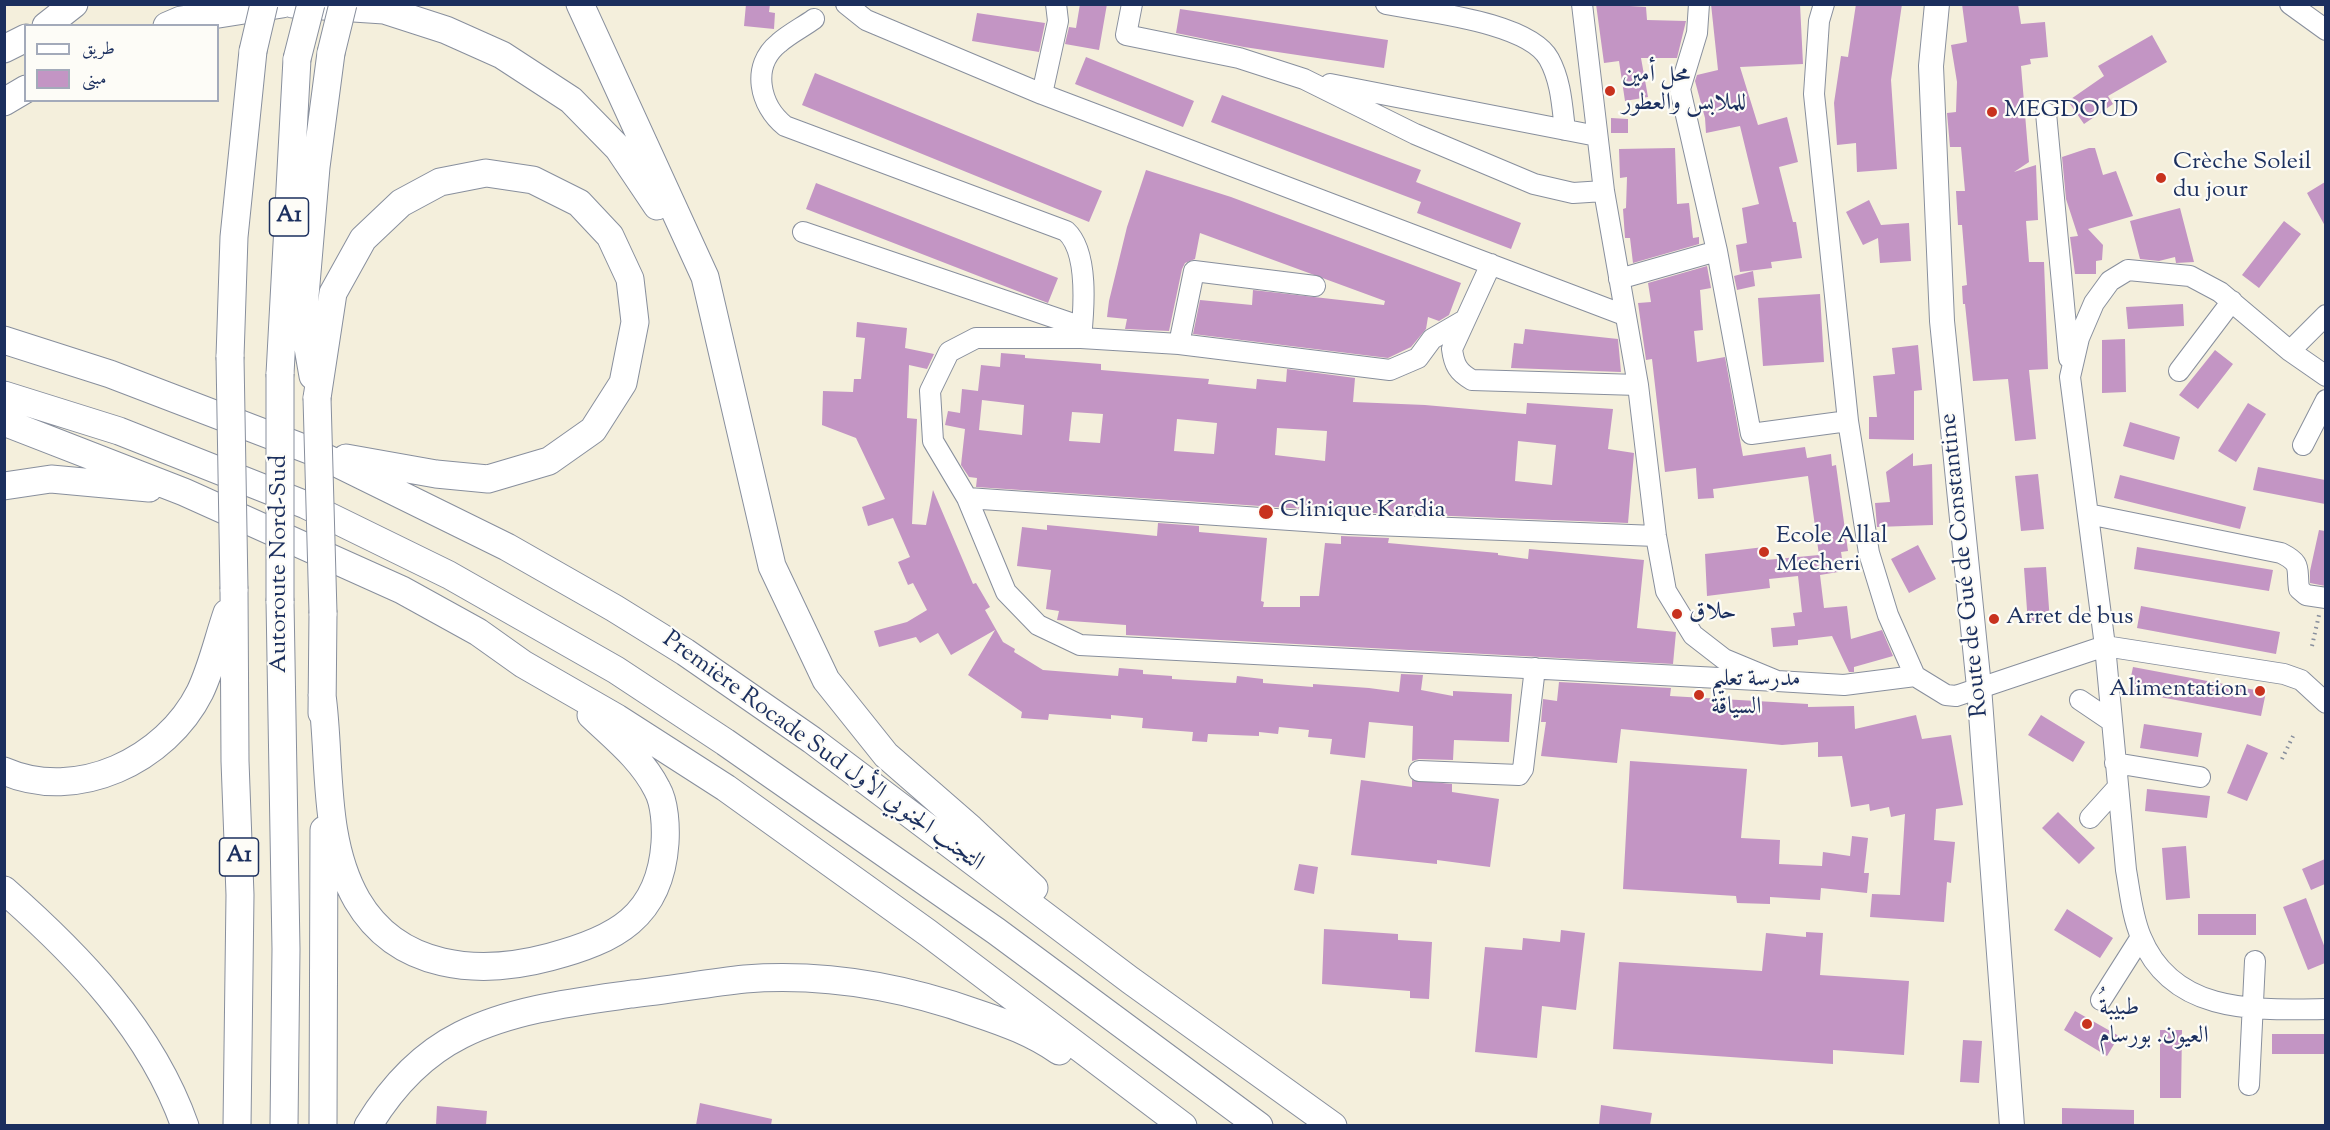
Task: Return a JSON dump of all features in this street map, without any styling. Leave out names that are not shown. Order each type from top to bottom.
[{"type":"highway","points":[[49,24],[74,4]]},
{"type":"highway","name":"Autoroute Nord-Sud","points":[[237,1125],[240,895],[230,357],[234,237],[253,51],[264,4]]},
{"type":"highway","points":[[172,24],[182,20],[282,4]]},
{"type":"highway","points":[[293,4],[384,10],[446,30],[502,55],[561,93],[618,148],[705,277]]},
{"type":"highway","name":"Autoroute Nord-Sud","points":[[284,1125],[286,949],[280,601],[280,374],[297,59],[311,4]]},
{"type":"highway","points":[[323,1125],[323,613],[316,398],[303,319],[316,167],[331,53],[343,4]]},
{"type":"highway","points":[[580,4],[705,277],[772,566],[826,680],[886,755],[971,829],[1130,980]]},
{"type":"highway","points":[[4,49],[24,39]]},
{"type":"highway","points":[[4,102],[24,90]]},
{"type":"highway","points":[[314,452],[436,474],[488,479],[549,462],[593,430],[623,383],[635,322],[630,279],[610,236],[579,203],[533,180],[486,173],[440,182],[401,203],[363,239],[333,293],[316,398]]},
{"type":"highway","name":"Première Rocade Sud التجنب الجنوبي الأول","points":[[4,340],[110,374],[314,452],[507,548],[614,608],[685,652],[812,740],[1130,980],[1333,1125]]},
{"type":"highway","name":"Première Rocade Sud التجنب الجنوبي الأول","points":[[4,395],[119,431],[306,505],[449,575],[589,655],[725,741],[847,825],[996,931],[1259,1125]]},
{"type":"highway","points":[[4,422],[184,492],[402,590],[478,632],[559,686],[617,718],[726,788],[928,933],[1183,1125]]},
{"type":"highway","points":[[4,486],[51,479],[184,492]]},
{"type":"highway","points":[[4,771],[34,779],[62,782],[120,769],[145,754],[172,731],[200,692],[234,589]]},
{"type":"highway","points":[[322,695],[335,831],[343,867],[357,899],[374,923],[411,952],[437,961],[491,968],[519,965],[596,945],[636,916],[648,899],[659,875],[665,834],[659,791],[640,762],[559,686]]},
{"type":"highway","points":[[4,890],[97,979],[156,1064],[176,1101],[185,1125]]},
{"type":"highway","points":[[368,1125],[380,1105],[404,1077],[432,1053],[461,1035],[492,1023],[569,1003],[746,979],[803,978],[850,982],[929,996],[1018,1027],[1054,1048],[1169,1125]]},
{"type":"main road","name":"Route de Gué de Constantine","points":[[1937,4],[1930,66],[1942,321],[1979,687],[2012,1125]]},
{"type":"street","points":[[846,4],[866,20],[1042,94],[1624,315]]},
{"type":"street","points":[[1042,94],[1058,21],[1056,4]]},
{"type":"street","points":[[1132,4],[1126,35],[1239,58],[1304,79],[1597,136]]},
{"type":"street","points":[[1386,4],[1504,28],[1528,38],[1548,56],[1560,83],[1565,130]]},
{"type":"street","points":[[1582,4],[1604,191],[1638,385],[1656,536],[1666,591],[1693,635],[1724,659],[1776,681]]},
{"type":"street","points":[[1699,4],[1697,33],[1680,89],[1717,250],[1751,434],[1848,421]]},
{"type":"street","points":[[2290,4],[2325,30]]},
{"type":"street","points":[[1820,10],[1814,94],[1848,421],[1869,553],[1888,615],[1915,676],[1946,695],[1956,696],[2105,646],[2284,674],[2301,680],[2325,703]]},
{"type":"street","points":[[814,19],[777,44],[763,67],[762,93],[774,117],[785,126],[1066,231],[1076,242],[1082,256],[1081,332]]},
{"type":"street","points":[[1304,79],[1415,134],[1534,184],[1573,193],[1604,191]]},
{"type":"street","points":[[2046,113],[2070,377],[2105,646],[2117,788],[2132,906],[2141,937],[2168,976],[2190,992],[2224,1005],[2252,1010],[2325,1009]]},
{"type":"street","points":[[803,232],[1081,332]]},
{"type":"street","points":[[1619,279],[1717,250]]},
{"type":"street","points":[[1491,264],[1452,349],[1454,363],[1460,373],[1472,380],[1638,385]]},
{"type":"street","points":[[2070,377],[2079,338],[2094,303],[2110,281],[2128,270],[2190,276],[2232,301],[2290,351],[2325,376]]},
{"type":"street","points":[[1179,344],[1194,271],[1315,286]]},
{"type":"street","points":[[2179,371],[2232,301]]},
{"type":"street","points":[[2290,351],[2325,315]]},
{"type":"street","points":[[1463,321],[1432,339],[1418,358],[1390,370],[1081,332],[976,338],[949,352],[930,391],[933,441],[967,498],[1006,592],[1038,625],[1080,645],[1844,685],[1915,676]]},
{"type":"street","points":[[2303,445],[2325,400]]},
{"type":"street","points":[[967,498],[1348,524],[1656,536]]},
{"type":"street","points":[[2088,513],[2281,553],[2295,560],[2298,567],[2299,589],[2322,606]]},
{"type":"street","points":[[1419,771],[1519,775],[1523,769],[1535,669]]},
{"type":"street","points":[[2080,700],[2111,721]]},
{"type":"street","points":[[2115,763],[2200,777]]},
{"type":"street","points":[[2090,818],[2117,788]]},
{"type":"street","points":[[2101,1000],[2141,937]]},
{"type":"street","points":[[2249,1085],[2255,961]]},
{"type":"path","points":[[2312,646],[2322,606]]},
{"type":"path","points":[[2282,759],[2294,734]]},
{"type":"building","points":[[746,4],[770,4],[769,12],[775,13],[774,29],[744,26]]},
{"type":"building","points":[[1080,4],[1107,4],[1099,50],[1065,44],[1069,27],[1076,28]]},
{"type":"building","points":[[1596,4],[1646,7],[1647,20],[1686,21],[1677,58],[1641,58],[1648,97],[1625,101],[1619,61],[1604,63]]},
{"type":"building","points":[[1711,4],[1800,4],[1803,64],[1740,67],[1758,125],[1787,117],[1798,162],[1779,167],[1793,222],[1796,222],[1802,258],[1771,262],[1772,268],[1740,272],[1736,245],[1747,243],[1742,208],[1759,204],[1740,126],[1706,133],[1705,118],[1695,81],[1697,75],[1718,70]]},
{"type":"building","points":[[1856,4],[1902,4],[1891,80],[1897,169],[1857,172],[1856,143],[1837,145],[1834,103],[1841,56],[1848,57]]},
{"type":"building","points":[[1962,4],[2018,4],[2021,24],[2045,22],[2048,57],[2030,59],[2031,64],[2021,66],[2029,162],[2014,172],[2036,165],[2038,220],[2026,221],[2029,262],[2044,262],[2048,369],[2029,370],[2036,439],[2015,441],[2008,379],[1973,381],[1965,304],[1963,304],[1962,286],[1967,285],[1962,225],[1958,225],[1956,191],[1965,191],[1961,147],[1950,147],[1947,113],[1956,112],[1957,82],[1951,45],[1967,42]]},
{"type":"building","points":[[1180,9],[1388,40],[1384,68],[1244,47],[1176,33]]},
{"type":"building","points":[[977,13],[1045,23],[1039,52],[972,41]]},
{"type":"building","points":[[2152,35],[2167,62],[2108,96],[2113,104],[2084,124],[2068,101],[2104,76],[2098,66]]},
{"type":"building","points":[[1086,57],[1194,101],[1183,127],[1075,84]]},
{"type":"building","points":[[815,73],[1102,191],[1089,222],[802,105]]},
{"type":"building","points":[[1222,95],[1421,170],[1416,182],[1521,223],[1511,249],[1417,213],[1421,202],[1211,122]]},
{"type":"building","points":[[1611,118],[1628,119],[1628,133],[1611,133]]},
{"type":"building","points":[[1675,148],[1677,204],[1689,203],[1693,238],[1699,237],[1699,244],[1633,263],[1630,238],[1625,238],[1623,209],[1626,208],[1627,177],[1620,178],[1619,149]]},
{"type":"building","points":[[2095,148],[2103,175],[2116,171],[2133,216],[2088,229],[2103,245],[2102,260],[2096,261],[2096,274],[2075,274],[2070,237],[2078,236],[2066,199],[2062,157]]},
{"type":"building","points":[[1146,170],[1231,197],[1461,283],[1449,315],[1439,321],[1428,317],[1426,329],[1411,347],[1388,358],[1193,334],[1200,300],[1252,305],[1253,290],[1384,305],[1385,301],[1200,233],[1195,259],[1185,263],[1182,269],[1169,331],[1125,329],[1127,319],[1107,317],[1109,301],[1127,227]]},
{"type":"building","points":[[2325,182],[2325,226],[2307,193]]},
{"type":"building","points":[[816,183],[1058,278],[1048,303],[806,209]]},
{"type":"building","points":[[1869,200],[1881,225],[1909,223],[1911,261],[1880,263],[1878,238],[1863,245],[1846,212]]},
{"type":"building","points":[[2180,208],[2194,262],[2176,263],[2175,257],[2159,261],[2140,259],[2130,221]]},
{"type":"building","points":[[2284,221],[2301,234],[2259,288],[2242,275]]},
{"type":"building","points":[[1707,266],[1711,288],[1700,290],[1703,330],[1694,331],[1697,362],[1725,357],[1743,456],[1805,447],[1807,458],[1831,454],[1832,466],[1836,465],[1848,551],[1841,552],[1844,571],[1820,575],[1824,608],[1847,606],[1851,639],[1882,630],[1893,656],[1854,667],[1854,672],[1849,672],[1832,636],[1798,640],[1798,645],[1773,647],[1771,628],[1795,626],[1793,613],[1802,612],[1798,576],[1769,579],[1770,588],[1707,596],[1705,554],[1764,547],[1766,560],[1819,555],[1808,476],[1713,489],[1714,498],[1698,499],[1696,468],[1665,472],[1652,359],[1646,360],[1638,303],[1651,302],[1648,283]]},
{"type":"building","points":[[1753,271],[1755,286],[1737,290],[1734,276]]},
{"type":"building","points":[[1820,294],[1824,362],[1763,366],[1758,298]]},
{"type":"building","points":[[2183,304],[2184,326],[2128,329],[2126,307]]},
{"type":"building","points":[[857,322],[907,328],[905,348],[934,354],[927,369],[909,365],[907,418],[917,419],[912,524],[926,525],[933,490],[973,584],[976,583],[990,607],[985,610],[1003,642],[1015,649],[1014,652],[1043,670],[1118,676],[1119,668],[1143,670],[1143,674],[1172,676],[1172,679],[1236,683],[1237,676],[1263,679],[1263,683],[1313,687],[1313,684],[1399,692],[1401,674],[1423,675],[1421,690],[1453,696],[1453,691],[1512,694],[1509,742],[1454,740],[1453,760],[1419,759],[1412,761],[1413,726],[1369,722],[1365,758],[1330,754],[1332,739],[1308,737],[1309,730],[1279,727],[1278,734],[1259,732],[1259,736],[1208,734],[1207,742],[1192,741],[1193,732],[1142,728],[1143,718],[1111,715],[1111,719],[1049,714],[1048,720],[1021,718],[1022,712],[968,675],[995,630],[951,655],[938,633],[920,643],[916,637],[879,647],[874,631],[907,622],[927,610],[913,583],[908,585],[898,562],[910,557],[893,518],[868,526],[862,507],[885,499],[856,438],[822,425],[823,391],[853,392],[854,379],[861,379],[865,338],[856,337]]},
{"type":"building","points":[[1525,329],[1618,339],[1621,372],[1511,368],[1514,343],[1523,344]]},
{"type":"building","points":[[2125,339],[2126,392],[2102,393],[2102,340]]},
{"type":"building","points":[[1918,345],[1922,390],[1914,391],[1914,440],[1869,439],[1869,417],[1877,417],[1873,376],[1895,374],[1892,348]]},
{"type":"building","points":[[2215,350],[2233,364],[2198,409],[2179,395]]},
{"type":"building","points":[[1001,353],[1025,355],[1025,358],[1101,364],[1101,370],[1209,379],[1208,384],[1256,389],[1257,379],[1286,382],[1287,369],[1355,378],[1353,402],[1425,405],[1526,414],[1527,403],[1613,409],[1608,449],[1634,453],[1628,523],[1350,512],[976,487],[977,478],[969,477],[961,465],[965,429],[945,425],[948,411],[960,413],[962,389],[978,391],[981,365],[1000,367]],"holes":[[[982,400],[1024,405],[1022,435],[979,430]],[[1072,412],[1103,414],[1100,443],[1069,441]],[[1177,419],[1217,423],[1214,454],[1174,451]],[[1277,428],[1327,431],[1325,461],[1275,455]],[[1518,441],[1556,445],[1552,485],[1515,481]]]},
{"type":"building","points":[[2248,403],[2266,414],[2236,462],[2218,451]]},
{"type":"building","points":[[2130,422],[2180,437],[2174,460],[2123,446]]},
{"type":"building","points":[[1913,453],[1913,466],[1932,464],[1933,525],[1877,527],[1875,503],[1890,502],[1886,472]]},
{"type":"building","points":[[2258,467],[2325,480],[2325,504],[2253,490]]},
{"type":"building","points":[[2038,474],[2044,529],[2021,531],[2015,476]]},
{"type":"building","points":[[2120,475],[2246,507],[2240,529],[2114,498]]},
{"type":"building","points":[[1158,523],[1199,526],[1199,532],[1267,538],[1261,601],[1264,602],[1263,607],[1300,607],[1300,596],[1319,596],[1325,543],[1341,544],[1341,536],[1389,538],[1388,543],[1498,553],[1498,555],[1528,559],[1529,549],[1644,560],[1637,628],[1676,632],[1673,664],[1126,635],[1126,625],[1057,620],[1059,611],[1046,609],[1051,570],[1017,566],[1022,527],[1047,530],[1047,525],[1157,536]]},
{"type":"building","points":[[2319,530],[2325,531],[2325,586],[2310,583],[2310,571]]},
{"type":"building","points":[[1918,545],[1936,579],[1909,593],[1891,559]]},
{"type":"building","points":[[2137,547],[2273,570],[2269,591],[2134,569]]},
{"type":"building","points":[[2046,567],[2050,622],[2028,624],[2024,568]]},
{"type":"building","points":[[2141,606],[2280,632],[2276,654],[2137,628]]},
{"type":"building","points":[[2133,667],[2266,692],[2261,716],[2128,691]]},
{"type":"building","points":[[1559,682],[1671,688],[1670,696],[1808,704],[1808,707],[1854,706],[1855,729],[1916,715],[1922,739],[1951,735],[1963,805],[1936,809],[1934,840],[1955,842],[1951,883],[1947,882],[1944,922],[1870,917],[1872,894],[1900,895],[1905,814],[1891,817],[1889,807],[1870,811],[1869,804],[1851,807],[1842,756],[1818,757],[1818,742],[1782,745],[1621,729],[1617,763],[1541,756],[1546,722],[1541,722],[1543,699],[1557,701]]},
{"type":"building","points":[[2041,715],[2085,742],[2073,762],[2028,735]]},
{"type":"building","points":[[2144,724],[2202,733],[2198,757],[2140,748]]},
{"type":"building","points":[[2247,744],[2268,753],[2247,801],[2227,793]]},
{"type":"building","points":[[1630,761],[1747,769],[1741,838],[1780,840],[1779,864],[1822,866],[1823,852],[1850,856],[1852,836],[1868,838],[1864,873],[1869,873],[1867,893],[1821,888],[1820,900],[1770,897],[1770,904],[1737,903],[1736,896],[1623,889]]},
{"type":"building","points":[[1361,780],[1412,787],[1412,780],[1452,784],[1452,792],[1499,799],[1490,867],[1437,860],[1437,864],[1351,855]]},
{"type":"building","points":[[2147,789],[2210,796],[2207,818],[2145,811]]},
{"type":"building","points":[[2058,812],[2095,848],[2079,864],[2042,828]]},
{"type":"building","points":[[2186,846],[2190,898],[2166,900],[2162,848]]},
{"type":"building","points":[[2325,859],[2325,884],[2311,890],[2302,869]]},
{"type":"building","points":[[1299,864],[1318,867],[1314,894],[1294,890]]},
{"type":"building","points":[[2306,898],[2325,948],[2325,963],[2308,970],[2283,907]]},
{"type":"building","points":[[2067,909],[2113,938],[2100,958],[2054,930]]},
{"type":"building","points":[[2198,914],[2256,914],[2256,935],[2198,935]]},
{"type":"building","points":[[1324,929],[1398,934],[1398,940],[1432,942],[1429,999],[1410,998],[1410,991],[1322,984]]},
{"type":"building","points":[[1561,930],[1585,933],[1576,1010],[1542,1006],[1537,1058],[1475,1052],[1485,947],[1522,950],[1523,938],[1560,942]]},
{"type":"building","points":[[1806,932],[1823,933],[1820,975],[1909,981],[1904,1055],[1833,1050],[1833,1064],[1613,1049],[1619,962],[1762,971],[1766,933],[1806,937]]},
{"type":"building","points":[[2075,1011],[2119,1036],[2107,1056],[2064,1030]]},
{"type":"building","points":[[2160,1030],[2182,1030],[2181,1098],[2160,1098]]},
{"type":"building","points":[[2272,1034],[2325,1034],[2325,1054],[2272,1054]]},
{"type":"building","points":[[1963,1040],[1982,1041],[1979,1083],[1960,1082]]},
{"type":"building","points":[[700,1103],[772,1119],[771,1125],[696,1125]]},
{"type":"building","points":[[1601,1105],[1652,1113],[1650,1125],[1599,1125]]},
{"type":"building","points":[[437,1106],[487,1111],[486,1125],[436,1125]]},
{"type":"building","points":[[2062,1108],[2134,1110],[2134,1125],[2062,1125]]},
{"type":"place","name":"محل أمين للملابس والعطور","points":[[1610,91]]},
{"type":"place","name":"MEGDOUD","points":[[1992,112]]},
{"type":"place","name":"Crèche Soleil du jour","points":[[2161,178]]},
{"type":"place","name":"Clinique Kardia","points":[[1266,512]]},
{"type":"place","name":"Ecole Allal Mecheri","points":[[1764,552]]},
{"type":"place","name":"حلاق","points":[[1677,614]]},
{"type":"place","name":"Arret de bus","points":[[1994,619]]},
{"type":"place","name":"Alimentation","points":[[2260,691]]},
{"type":"place","name":"مدرسة تعليم السياقة","points":[[1699,695]]},
{"type":"place","name":"طبيبةُ العيون. بورسام","points":[[2087,1024]]}]
